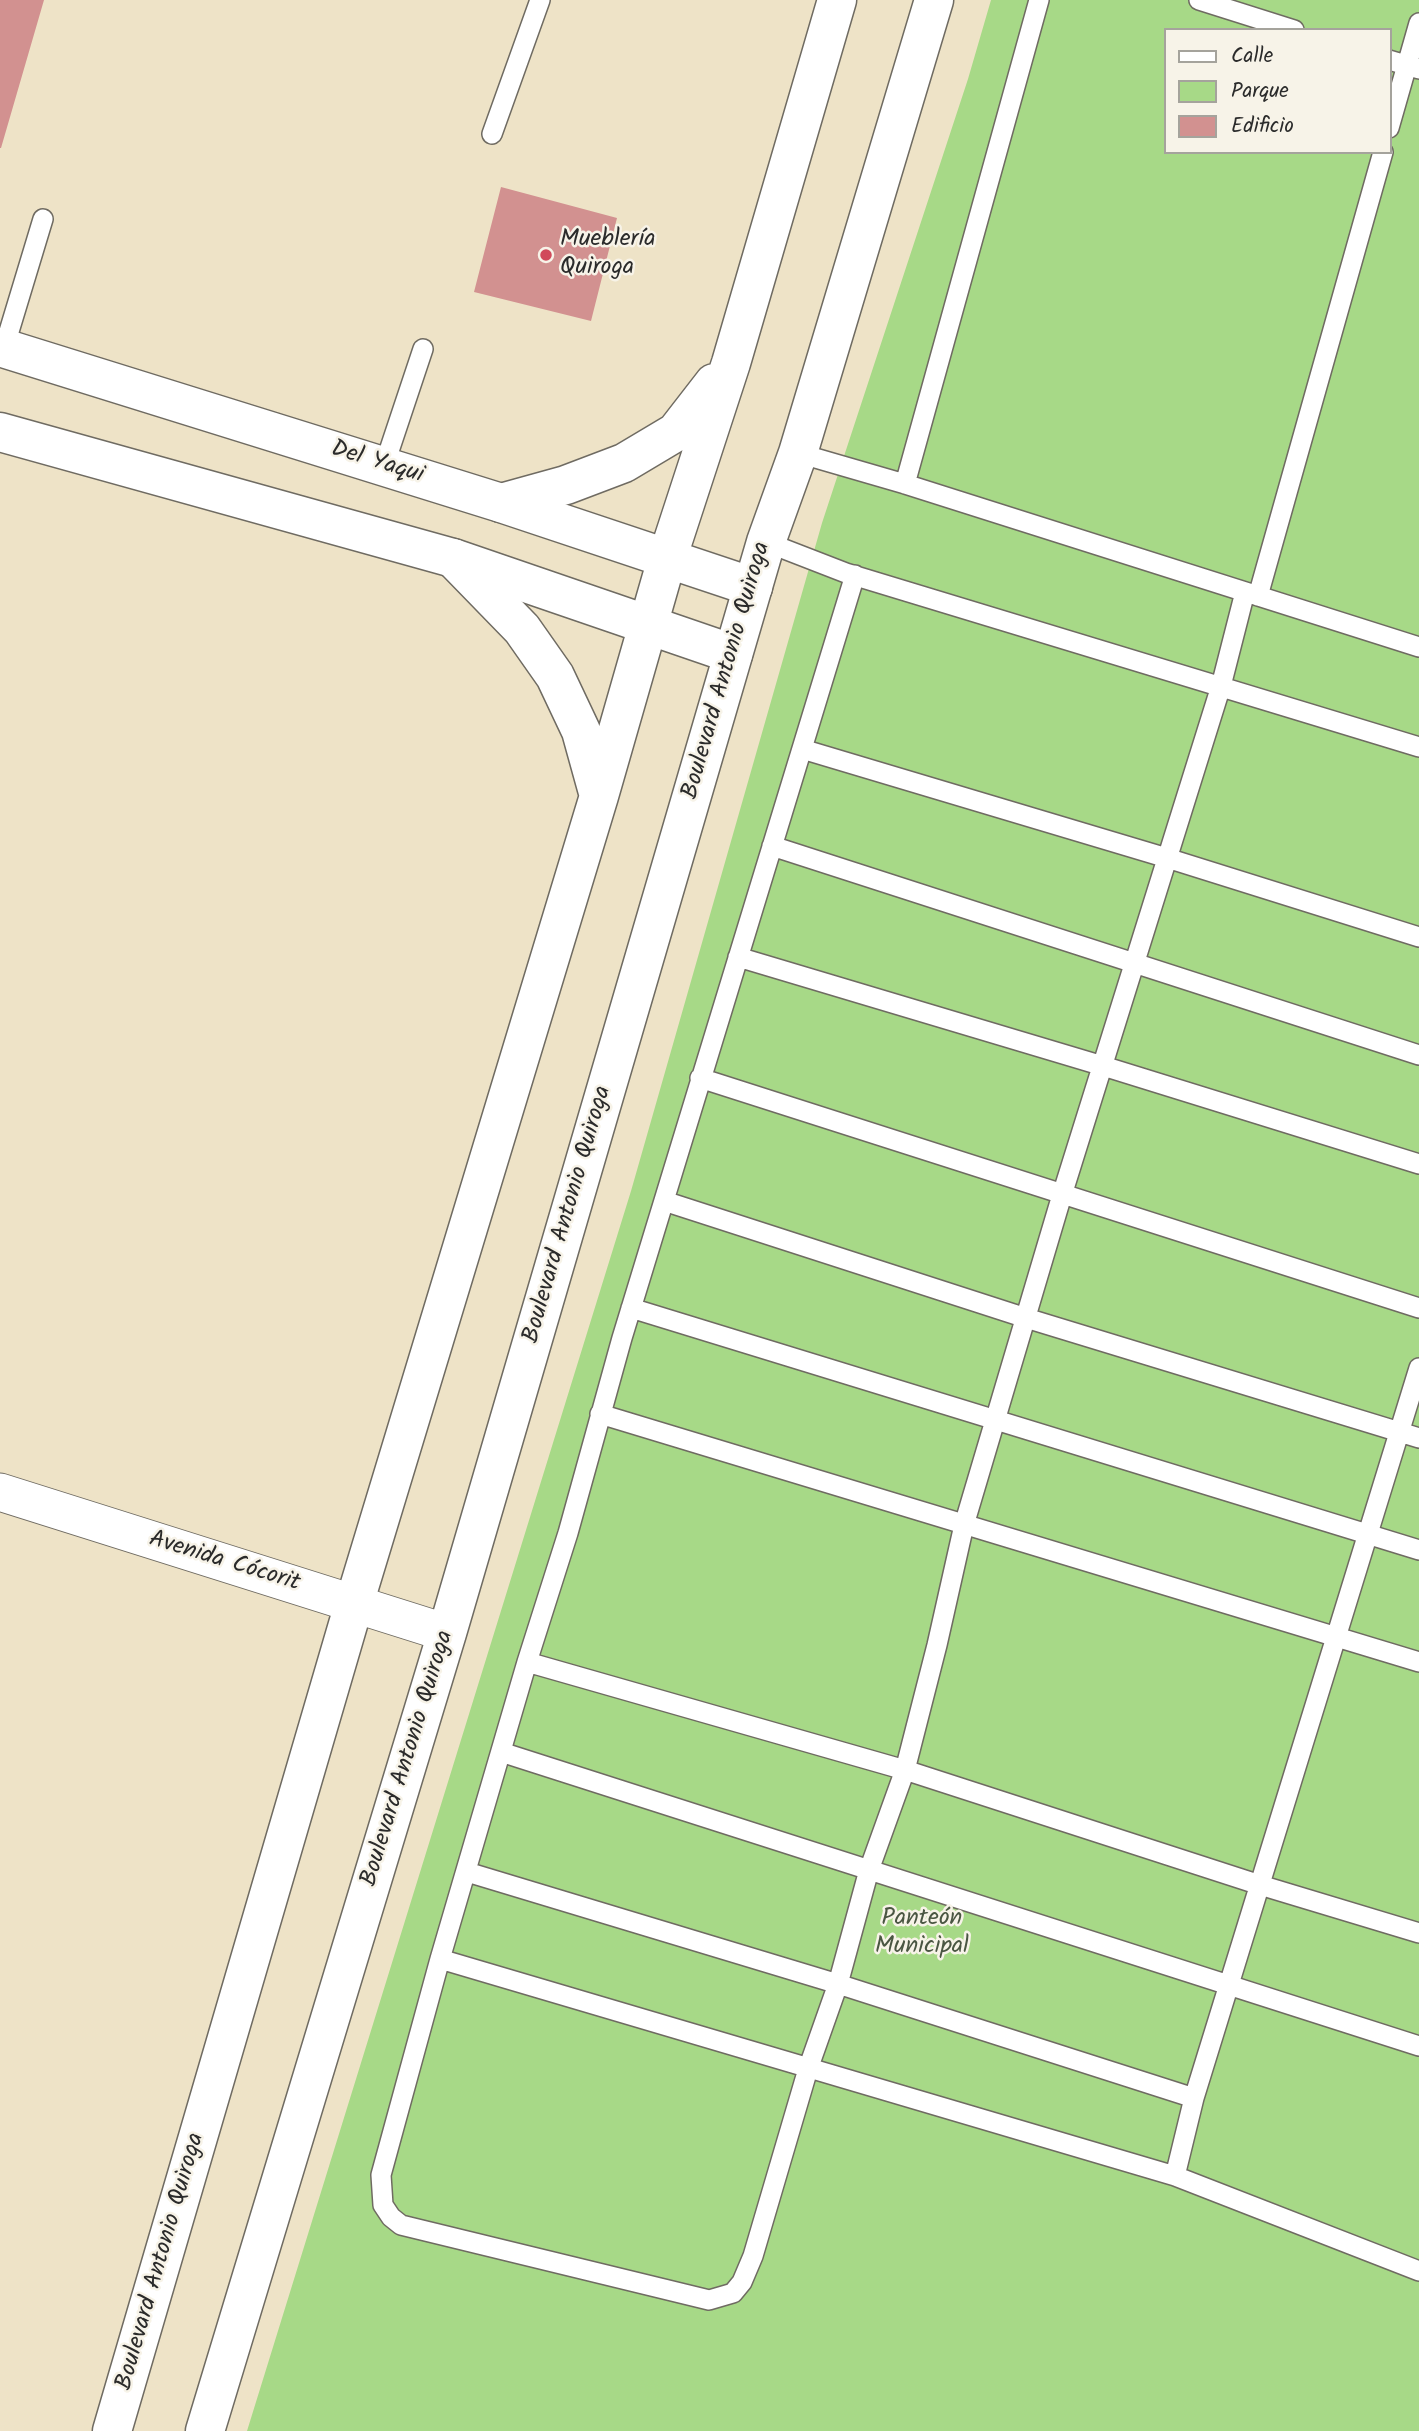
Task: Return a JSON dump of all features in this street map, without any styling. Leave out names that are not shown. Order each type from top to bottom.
[{"type":"main road","name":"Boulevard Antonio Quiroga","points":[[112,2431],[354,1604],[599,796],[667,559],[731,363],[838,0]]},
{"type":"main road","name":"Boulevard Antonio Quiroga","points":[[205,2431],[447,1633],[766,542],[798,453],[934,0]]},
{"type":"main road","name":"Del Yaqui","points":[[2,347],[501,503],[753,587]]},
{"type":"main road","points":[[501,503],[566,485],[624,463],[676,432],[731,363]]},
{"type":"main road","points":[[0,432],[453,558],[733,654]]},
{"type":"main road","points":[[453,558],[523,629],[555,676],[581,731],[599,796]]},
{"type":"street","name":"Avenida Cócorit","points":[[0,1493],[447,1633]]},
{"type":"lane","points":[[492,134],[540,0]]},
{"type":"lane","points":[[905,484],[1040,0]]},
{"type":"lane","points":[[1199,0],[1288,28]]},
{"type":"lane","points":[[1391,120],[1419,23]]},
{"type":"lane","points":[[855,575],[631,1308],[568,1533],[527,1662],[440,1959],[381,2175],[383,2205],[401,2225],[709,2300],[733,2293],[742,2283],[753,2256],[808,2069],[838,1984],[869,1870],[905,1770],[964,1525],[1062,1195],[1251,594],[1382,154]]},
{"type":"lane","points":[[2,347],[43,219]]},
{"type":"lane","points":[[384,466],[423,349]]},
{"type":"lane","points":[[798,453],[905,484],[1419,647]]},
{"type":"lane","points":[[766,542],[855,575],[1419,747]]},
{"type":"lane","points":[[802,750],[1167,858],[1419,937]]},
{"type":"lane","points":[[772,846],[1419,1055]]},
{"type":"lane","points":[[738,957],[1419,1164]]},
{"type":"lane","points":[[700,1078],[1419,1308]]},
{"type":"lane","points":[[664,1201],[1026,1318],[1419,1438]]},
{"type":"lane","points":[[631,1308],[1419,1550]]},
{"type":"lane","points":[[1175,2176],[1194,2098],[1419,1368]]},
{"type":"lane","points":[[600,1414],[1419,1662]]},
{"type":"lane","points":[[527,1662],[905,1770],[1259,1885],[1419,1933]]},
{"type":"lane","points":[[501,1752],[1419,2046]]},
{"type":"lane","points":[[467,1872],[838,1984],[1194,2098]]},
{"type":"lane","points":[[440,1959],[1175,2176],[1419,2271]]},
{"type":"green space","name":"Panteón Municipal","points":[[991,0],[1419,0],[1419,2431],[247,2431],[631,1191],[822,523],[968,79]]},
{"type":"building","points":[[0,0],[44,0],[1,148],[0,148]]},
{"type":"building","name":"Mueblería Quiroga","points":[[501,187],[617,218],[591,321],[474,292]]},
{"type":"place","name":"Mueblería Quiroga","points":[[546,255]]}]
